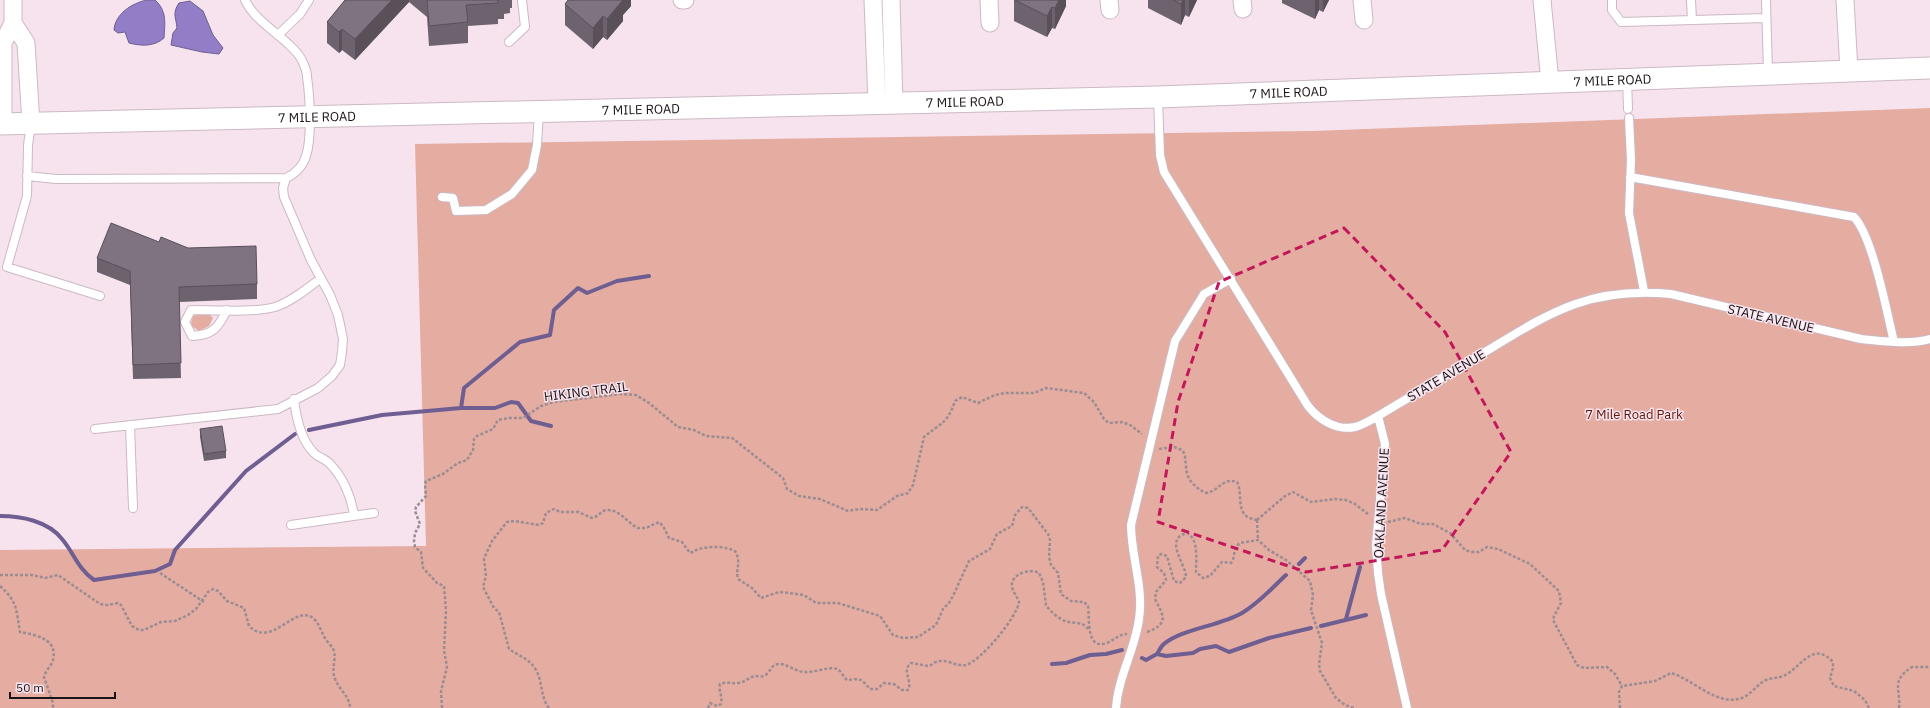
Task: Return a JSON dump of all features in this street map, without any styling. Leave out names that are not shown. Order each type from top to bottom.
[{"type":"street","points":[[2,124],[3,43],[13,23],[13,0]]},
{"type":"street","points":[[873,0],[885,103]]},
{"type":"street","points":[[885,103],[891,0]]},
{"type":"street","points":[[989,0],[990,23]]},
{"type":"street","points":[[1362,0],[1364,20]]},
{"type":"street","points":[[1542,0],[1550,82]]},
{"type":"street","points":[[1845,0],[1849,71]]},
{"type":"street","points":[[13,23],[26,43],[31,124]]},
{"type":"street","name":"7 MILE ROAD","points":[[2,124],[1158,97],[1930,68]]},
{"type":"lane","points":[[27,176],[56,179],[286,178],[295,174],[306,158],[309,142],[307,75],[299,55],[279,34],[263,23],[248,6],[245,0]]},
{"type":"lane","points":[[509,42],[524,27],[522,0]]},
{"type":"lane","points":[[1612,0],[1612,10],[1621,22],[1766,18]]},
{"type":"lane","points":[[1691,0],[1692,20]]},
{"type":"lane","points":[[1766,0],[1768,74]]},
{"type":"lane","points":[[279,34],[300,14],[306,2]]},
{"type":"lane","points":[[1627,79],[1628,109]]},
{"type":"lane","name":"STATE AVENUE","points":[[1158,97],[1160,155],[1164,172],[1314,413],[1331,424],[1348,428],[1356,427],[1378,416],[1549,314],[1571,305],[1601,296],[1644,291],[1671,294],[1861,339],[1894,342],[1923,341],[1930,339]]},
{"type":"lane","points":[[442,197],[453,198],[456,211],[486,210],[512,194],[532,170],[538,145],[539,111]]},
{"type":"lane","points":[[1629,118],[1629,213],[1644,291]]},
{"type":"lane","points":[[31,124],[28,145],[27,196],[7,267],[100,296]]},
{"type":"lane","points":[[1630,177],[1854,217],[1861,227],[1874,263],[1894,342]]},
{"type":"lane","points":[[96,429],[278,409],[318,388],[332,376],[340,365],[343,339],[338,315],[330,295],[320,280],[284,197],[283,188],[286,178]]},
{"type":"lane","points":[[227,310],[220,324],[206,335],[192,336],[185,322],[191,310],[227,310],[275,306],[297,296],[320,280]]},
{"type":"lane","points":[[1116,708],[1117,695],[1136,635],[1140,602],[1131,538],[1131,525],[1175,341],[1204,294],[1231,280]]},
{"type":"lane","points":[[294,400],[296,416],[303,436],[314,453],[329,463],[343,481],[354,516]]},
{"type":"lane","name":"OAKLAND AVENUE","points":[[1378,416],[1386,444],[1376,545],[1381,594],[1407,708]]},
{"type":"lane","points":[[130,425],[133,508]]},
{"type":"lane","points":[[291,525],[374,513]]},
{"type":"path","name":"HIKING TRAIL","points":[[442,708],[441,692],[447,668],[444,650],[446,610],[444,586],[438,583],[423,568],[421,552],[415,547],[414,541],[420,524],[415,511],[416,507],[426,496],[424,484],[429,478],[443,474],[458,463],[467,460],[473,450],[474,439],[477,436],[493,429],[498,420],[524,418],[541,406],[554,402],[620,394],[636,395],[649,403],[678,427],[694,430],[706,436],[732,438],[783,478],[787,489],[792,493],[820,499],[848,511],[859,509],[877,510],[896,496],[908,493],[911,490],[914,485],[924,437],[942,425],[953,409],[955,401],[962,397],[978,402],[995,395],[1034,393],[1046,388],[1084,392],[1094,402],[1104,419],[1109,423],[1122,422],[1130,425],[1136,429],[1150,444]]},
{"type":"path","points":[[1150,444],[1159,449],[1174,447],[1182,450],[1186,459],[1186,473],[1190,481],[1198,489],[1206,493],[1215,490],[1227,481],[1237,482],[1239,486],[1240,505],[1243,512],[1246,516],[1256,520]]},
{"type":"path","points":[[1256,520],[1285,496],[1293,492],[1311,502],[1334,499],[1346,500],[1378,520],[1391,522],[1406,518],[1421,524],[1433,524],[1450,533],[1465,550],[1479,552],[1487,547],[1498,549],[1534,567],[1559,591],[1561,603],[1553,620],[1575,662],[1584,668],[1607,667],[1615,674],[1622,686]]},
{"type":"path","points":[[549,708],[545,703],[537,670],[530,662],[509,649],[499,612],[494,608],[483,587],[486,576],[484,559],[492,541],[507,522],[514,521],[539,525],[543,524],[546,513],[554,509],[560,512],[578,512],[592,518],[602,511],[611,511],[626,517],[638,528],[646,528],[659,522],[664,526],[669,538],[682,542],[690,553],[708,547],[729,548],[735,551],[739,561],[737,573],[738,579],[752,588],[760,598],[779,592],[804,595],[816,603],[838,603],[880,616],[893,635],[909,638],[918,637],[936,625],[943,609],[953,596],[969,561],[990,549],[997,534],[1012,526],[1017,511],[1022,507],[1028,508],[1048,534],[1050,540],[1049,557],[1051,565],[1058,573],[1061,594],[1071,601],[1084,602],[1088,606],[1088,630]]},
{"type":"path","points":[[1256,520],[1258,540]]},
{"type":"path","points":[[708,708],[710,703],[717,706],[721,704],[722,697],[719,690],[720,684],[726,682],[739,683],[751,677],[762,676],[774,665],[778,664],[783,664],[791,669],[803,672],[819,672],[825,668],[835,668],[839,670],[847,680],[859,679],[865,681],[870,689],[877,689],[884,683],[894,684],[902,690],[908,690],[910,682],[906,670],[907,666],[911,663],[928,666],[936,662],[966,665],[976,660],[982,652],[989,648],[1007,626],[1019,602],[1012,588],[1012,583],[1018,575],[1031,570],[1039,573],[1043,582],[1046,605],[1048,608],[1062,620],[1082,623],[1088,630],[1093,640],[1100,644],[1106,643],[1122,634],[1136,635],[1156,629],[1160,626],[1164,617],[1160,604],[1155,599],[1156,592],[1166,580],[1164,573],[1157,567],[1158,556],[1161,554],[1167,556],[1174,581],[1180,583],[1186,577],[1185,568],[1176,546],[1177,541],[1182,535],[1187,533],[1193,538],[1196,572],[1203,578],[1210,576],[1222,562],[1231,563],[1234,559],[1234,549],[1240,543],[1258,540],[1286,560],[1310,581],[1313,595],[1311,610],[1322,642],[1319,664],[1320,671],[1336,698],[1345,705],[1354,708]]},
{"type":"path","points":[[160,573],[203,601]]},
{"type":"path","points":[[0,575],[27,575],[45,578],[58,575],[100,604],[106,605],[118,603],[121,605],[129,623],[139,630],[144,630],[164,621],[175,621],[196,609],[211,590],[216,590],[227,601],[244,608],[249,626],[258,632],[273,632],[290,620],[307,616],[314,619],[325,640],[333,650],[334,676],[341,692],[349,702],[350,708]]},
{"type":"path","points":[[0,586],[13,599],[20,622],[20,632],[38,635],[44,638],[52,647],[53,659],[44,677],[53,703],[53,708]]},
{"type":"path","points":[[1622,686],[1655,681],[1671,673],[1712,694],[1733,700],[1747,695],[1758,685],[1768,679],[1785,676],[1808,656],[1817,654],[1824,655],[1833,662],[1830,678],[1834,686],[1836,688],[1847,688],[1854,691],[1865,700],[1869,708]]},
{"type":"path","points":[[1899,708],[1897,688],[1900,678],[1912,668],[1930,667]]},
{"type":"path","points":[[1620,708],[1619,692],[1622,686]]},
{"type":"highlighted area","points":[[1344,228],[1445,332],[1511,452],[1442,550],[1306,572],[1158,522],[1178,402],[1219,282]]},
{"type":"green space","name":"7 Mile Road Park","points":[[1930,108],[1930,708],[0,708],[0,550],[426,546],[415,144],[1313,131]]},
{"type":"green space","points":[[201,314],[210,315],[213,318],[209,326],[199,331],[193,327],[191,323],[193,316]]},
{"type":"shaded area","points":[[155,0],[162,8],[165,22],[164,38],[156,43],[147,45],[129,43],[125,32],[118,33],[114,30],[117,19],[125,10],[141,1]]},
{"type":"shaded area","points":[[190,1],[203,11],[213,35],[223,48],[219,54],[171,45],[173,33],[177,28],[175,15],[177,6],[179,3]]},
{"type":"building","points":[[345,0],[392,0],[355,39],[342,29],[339,32],[327,22]]},
{"type":"building","points":[[427,0],[498,0],[498,3],[466,5],[468,22],[429,26]]},
{"type":"building","points":[[568,0],[623,0],[607,19],[603,16],[593,28],[565,4]]},
{"type":"building","points":[[1015,0],[1059,0],[1055,8],[1052,7],[1047,16]]},
{"type":"building","points":[[1173,0],[1183,0],[1181,4]]},
{"type":"building","points":[[111,223],[159,242],[161,237],[188,248],[256,246],[257,284],[179,287],[181,363],[133,365],[130,271],[97,258]]},
{"type":"building","points":[[222,426],[226,451],[204,454],[200,429]]},
{"type":"waterway","points":[[309,430],[382,415],[461,408],[464,388],[520,342],[550,335],[554,310],[578,288],[587,293],[617,281],[649,276]]},
{"type":"waterway","points":[[461,408],[495,408],[511,402],[518,403],[531,421],[551,426]]},
{"type":"waterway","points":[[0,516],[17,517],[34,521],[49,528],[62,539],[80,566],[94,580],[155,571],[170,564],[175,550],[246,471],[295,434]]},
{"type":"waterway","points":[[1299,564],[1305,558]]},
{"type":"waterway","points":[[1346,619],[1360,567]]},
{"type":"waterway","points":[[1157,654],[1161,647],[1171,639],[1242,613],[1260,600],[1286,575]]},
{"type":"waterway","points":[[1321,626],[1366,615]]},
{"type":"waterway","points":[[1142,658],[1146,660],[1157,654],[1166,656],[1193,653],[1200,649],[1216,646],[1229,652],[1269,638],[1311,628]]},
{"type":"waterway","points":[[1052,664],[1066,663],[1090,655],[1106,654],[1122,650]]}]
